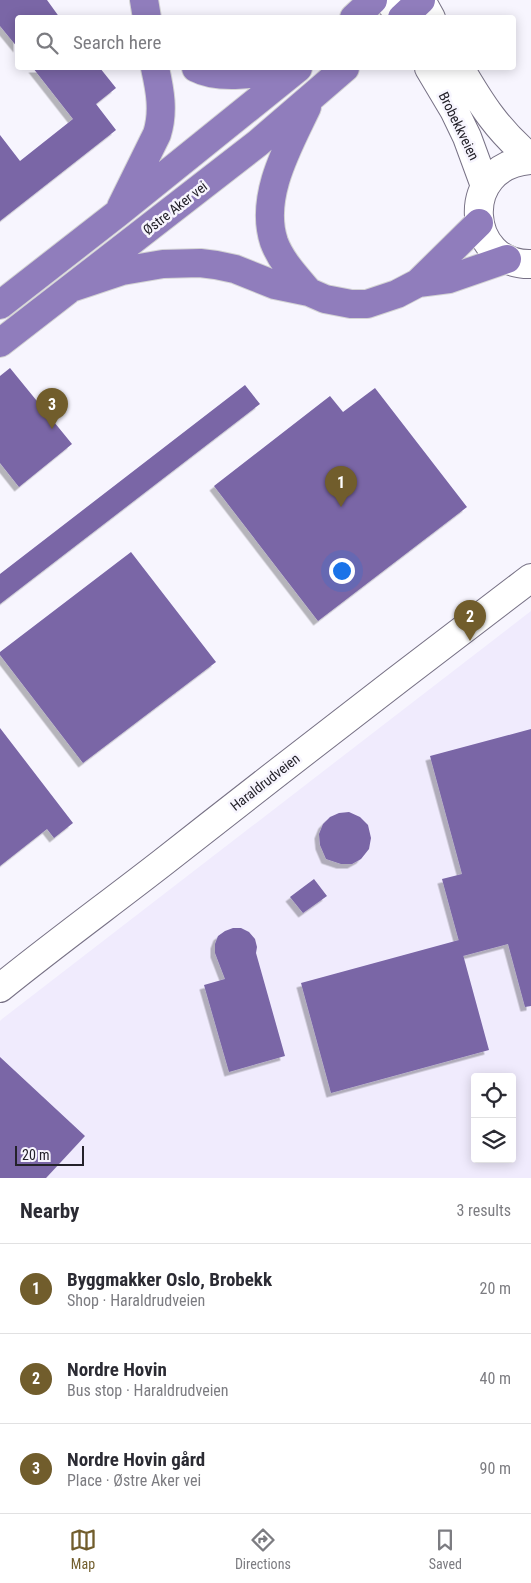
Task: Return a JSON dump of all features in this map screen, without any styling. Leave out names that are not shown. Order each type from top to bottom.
[{"type":"highway","points":[[144,0],[146,15]]},
{"type":"highway","points":[[357,15],[374,0]]},
{"type":"highway","points":[[404,15],[421,0]]},
{"type":"highway","points":[[118,213],[140,165],[157,134],[161,122],[160,95],[155,70]]},
{"type":"highway","points":[[200,70],[223,75],[277,70]]},
{"type":"highway","points":[[0,305],[296,70]]},
{"type":"highway","name":"Østre Aker vei","points":[[0,343],[258,143],[343,70]]},
{"type":"highway","points":[[309,292],[291,270],[274,242],[270,211],[280,166],[312,96]]},
{"type":"highway","points":[[418,284],[480,223]]},
{"type":"highway","points":[[71,288],[122,270],[181,263],[216,265],[234,269],[275,285],[309,292],[325,299],[367,304],[397,294],[418,284],[448,279],[519,261]]},
{"type":"street","points":[[390,0],[399,15]]},
{"type":"street","points":[[421,0],[429,15]]},
{"type":"street","name":"Brobekkveien","points":[[430,70],[467,137],[485,186]]},
{"type":"street","name":"Brobekkveien","points":[[461,70],[478,99],[496,123],[512,143],[531,159]]},
{"type":"street","points":[[519,261],[489,244],[483,234],[480,223],[479,204],[485,186],[492,177],[511,164],[531,159]]},
{"type":"street","name":"Haraldrudveien","points":[[0,988],[41,954],[531,578]]},
{"type":"shaded area","points":[[531,611],[531,1178],[0,1178],[0,1021]]},
{"type":"building","points":[[0,0],[47,0],[58,15],[15,15],[15,44],[0,26]]},
{"type":"building","points":[[35,70],[102,70],[116,88],[96,104],[116,130],[0,221],[0,135],[20,161],[73,119]]},
{"type":"building","points":[[10,368],[72,444],[19,487],[0,463],[0,376]]},
{"type":"building","points":[[245,385],[260,404],[0,604],[0,574]]},
{"type":"building","points":[[375,388],[467,507],[318,621],[214,486],[330,396],[343,412]]},
{"type":"building","points":[[131,552],[216,662],[83,763],[0,655],[0,652]]},
{"type":"building","points":[[0,728],[73,823],[54,838],[47,829],[0,866]]},
{"type":"building","points":[[531,729],[531,1006],[525,1007],[508,944],[463,956],[442,879],[462,874],[430,756]]},
{"type":"building","points":[[349,812],[360,817],[368,825],[371,838],[369,849],[361,859],[352,864],[341,864],[326,859],[320,845],[319,834],[323,824],[330,817],[339,813]]},
{"type":"building","points":[[314,879],[327,896],[303,913],[290,897]]},
{"type":"building","points":[[233,928],[241,928],[249,932],[255,939],[256,953],[285,1056],[229,1072],[204,985],[225,979],[215,953],[215,944],[218,936]]},
{"type":"building","points":[[459,940],[489,1050],[331,1093],[301,983]]},
{"type":"building","points":[[0,1057],[85,1136],[46,1178],[0,1178]]},
{"type":"place","name":"Nordre Hovin gård","points":[[52,429]]},
{"type":"place","name":"Byggmakker Oslo, Brobekk","points":[[341,507]]},
{"type":"place","name":"Nordre Hovin","points":[[470,641]]}]
